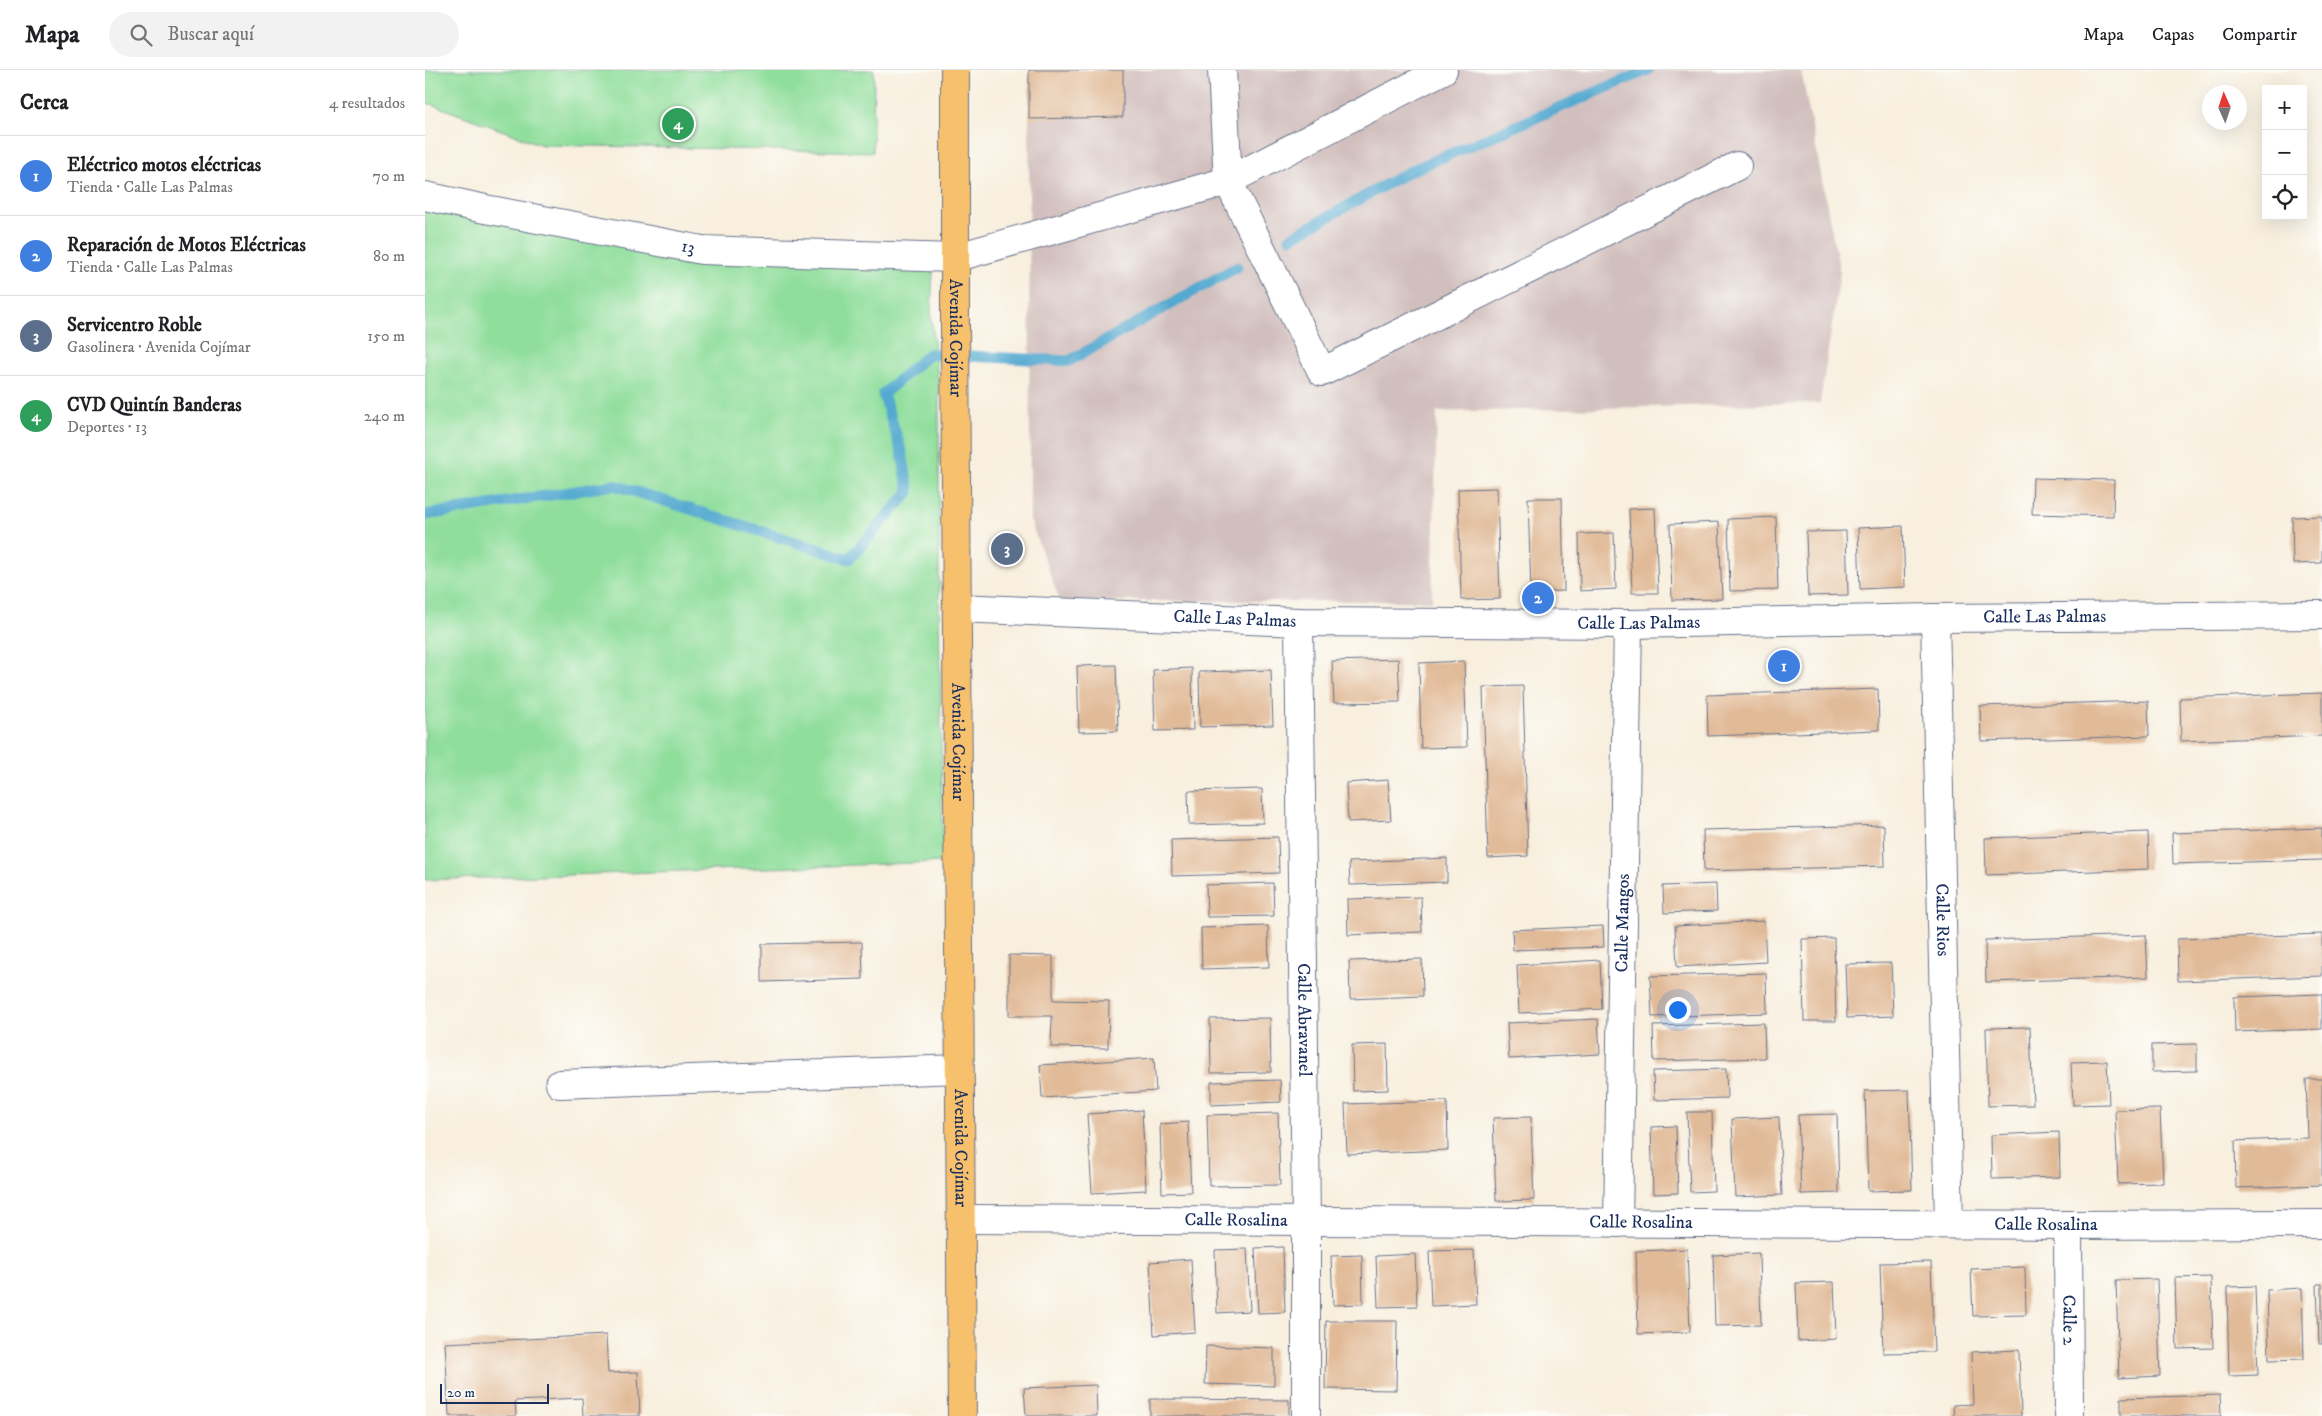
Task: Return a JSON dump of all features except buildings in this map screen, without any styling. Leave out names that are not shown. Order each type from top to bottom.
[{"type":"main road","name":"Avenida Cojímar","points":[[955,70],[954,258],[962,1416]]},
{"type":"street","points":[[1222,70],[1228,181],[1322,372],[1737,166]]},
{"type":"street","name":"13","points":[[425,196],[485,210],[702,250],[954,258],[1228,181],[1443,70]]},
{"type":"street","name":"Calle Las Palmas","points":[[957,608],[1299,622],[1628,624],[1935,618],[2322,615]]},
{"type":"street","name":"Calle Rios","points":[[1935,618],[1949,1224]]},
{"type":"street","name":"Calle Abravanel","points":[[1299,622],[1306,1221],[1306,1416]]},
{"type":"street","name":"Calle Mangos","points":[[1618,1222],[1628,624]]},
{"type":"street","points":[[560,1084],[959,1069]]},
{"type":"street","name":"Calle Rosalina","points":[[961,1219],[2068,1225],[2322,1224]]},
{"type":"street","name":"Calle 2","points":[[2068,1225],[2069,1416]]},
{"type":"shaded area","points":[[1029,70],[1801,70],[1840,273],[1820,403],[1437,412],[1432,601],[1060,601],[1030,520]]},
{"type":"green space","points":[[425,70],[874,70],[873,152],[542,145],[425,102]]},
{"type":"green space","points":[[425,196],[933,271],[931,314],[939,388],[939,609],[943,862],[425,880]]},
{"type":"waterway","points":[[1290,238],[1410,171],[1648,70]]},
{"type":"waterway","points":[[425,515],[614,485],[849,559],[909,492],[902,453],[883,394],[929,354],[1069,361],[1237,267]]},
{"type":"place","name":"CVD Quintín Banderas","points":[[678,124]]},
{"type":"place","name":"Servicentro Roble","points":[[1007,549]]},
{"type":"place","name":"Reparación de Motos Eléctricas","points":[[1538,598]]},
{"type":"place","name":"Eléctrico motos eléctricas","points":[[1784,666]]}]
